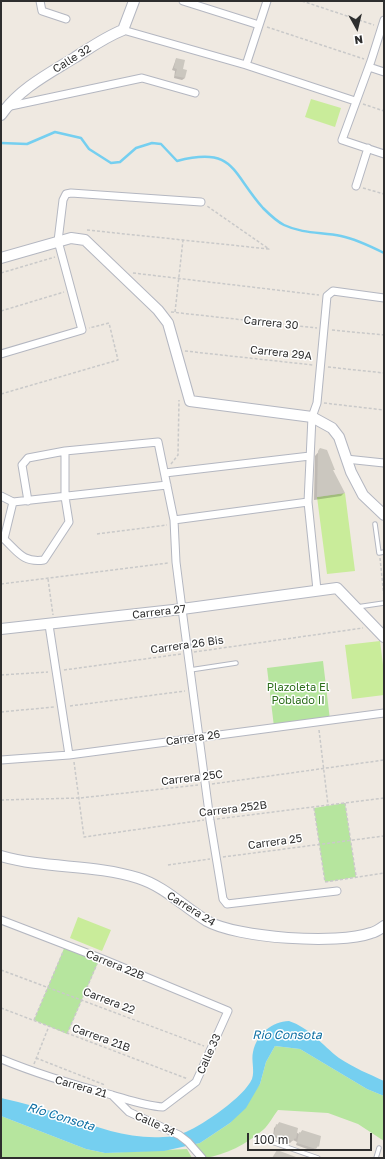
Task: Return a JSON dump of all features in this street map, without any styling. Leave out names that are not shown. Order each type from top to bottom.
[{"type":"main road","points":[[123,30],[134,1]]},
{"type":"main road","name":"Calle 32","points":[[4,111],[22,92],[44,76],[110,35],[123,30]]},
{"type":"main road","points":[[1,258],[58,241],[72,238],[84,240],[158,310],[168,323],[177,350],[190,402],[312,417],[332,428],[339,437],[346,459],[363,495],[384,515]]},
{"type":"main road","name":"Carrera 27","points":[[1,629],[52,625],[337,588],[356,607]]},
{"type":"main road","points":[[356,607],[384,637]]},
{"type":"main road","name":"Carrera 24","points":[[1,856],[23,862],[121,873],[139,878],[156,886],[208,921],[228,930],[288,938],[349,938],[370,934],[384,926]]},
{"type":"street","points":[[40,1],[42,11],[66,19]]},
{"type":"street","points":[[183,1],[259,25]]},
{"type":"street","points":[[246,65],[267,1]]},
{"type":"street","points":[[384,20],[383,28],[342,140],[384,154]]},
{"type":"street","points":[[123,30],[246,65],[355,101]]},
{"type":"street","points":[[370,64],[384,72]]},
{"type":"street","points":[[4,111],[142,78],[195,93]]},
{"type":"street","points":[[356,186],[368,148]]},
{"type":"street","points":[[1,354],[82,330],[58,241],[63,200],[66,194],[71,193],[201,202]]},
{"type":"street","points":[[317,590],[308,502],[312,417],[317,402],[327,296],[332,292],[384,298]]},
{"type":"street","points":[[28,501],[22,464],[28,458],[65,451],[158,442],[175,522],[176,562],[182,609],[210,820],[224,899],[227,904],[337,891]]},
{"type":"street","points":[[13,502],[3,539],[22,557],[33,562],[44,560],[69,522],[65,497],[65,451]]},
{"type":"street","points":[[165,473],[310,456]]},
{"type":"street","points":[[346,459],[384,463]]},
{"type":"street","points":[[1,496],[13,502],[167,485]]},
{"type":"street","points":[[175,522],[308,502]]},
{"type":"street","points":[[52,625],[56,671],[71,755]]},
{"type":"street","name":"Carrera 26","points":[[1,760],[71,755],[384,713]]},
{"type":"street","name":"Carrera 22B","points":[[1,920],[65,946],[100,958],[228,1011]]},
{"type":"street","name":"Calle 33","points":[[163,1107],[196,1082],[228,1011]]},
{"type":"street","name":"Carrera 21","points":[[1,1059],[31,1072],[74,1086],[150,1106],[163,1107]]},
{"type":"street","name":"Calle 34","points":[[113,1096],[129,1112],[169,1130],[188,1142],[199,1156]]},
{"type":"lane","points":[[375,524],[379,553],[384,552]]},
{"type":"lane","points":[[356,607],[384,603]]},
{"type":"lane","points":[[190,670],[236,663]]},
{"type":"lane","points":[[269,1141],[318,1158]]},
{"type":"lane","points":[[376,1158],[378,1148]]},
{"type":"path","points":[[302,1],[383,28]]},
{"type":"path","points":[[259,25],[370,64]]},
{"type":"path","points":[[355,101],[384,111]]},
{"type":"path","points":[[356,186],[384,194]]},
{"type":"path","points":[[82,230],[269,249],[201,202]]},
{"type":"path","points":[[175,312],[182,240]]},
{"type":"path","points":[[1,273],[62,255]]},
{"type":"path","points":[[118,272],[327,296]]},
{"type":"path","points":[[1,311],[71,289]]},
{"type":"path","name":"Carrera 30","points":[[158,310],[384,335]]},
{"type":"path","points":[[1,394],[118,360],[109,323],[82,330]]},
{"type":"path","name":"Carrera 29A","points":[[177,350],[384,373]]},
{"type":"path","points":[[165,473],[178,455],[179,400]]},
{"type":"path","points":[[317,402],[384,410]]},
{"type":"path","points":[[97,534],[175,522]]},
{"type":"path","points":[[379,553],[384,597]]},
{"type":"path","points":[[1,584],[176,562]]},
{"type":"path","points":[[48,579],[52,625]]},
{"type":"path","name":"Carrera 26 Bis","points":[[1,675],[56,671],[375,627]]},
{"type":"path","points":[[1,712],[62,707],[193,690]]},
{"type":"path","points":[[318,721],[328,806]]},
{"type":"path","points":[[71,755],[80,798]]},
{"type":"path","name":"Carrera 25C","points":[[1,800],[80,798],[205,785],[384,760]]},
{"type":"path","name":"Carrera 252B","points":[[80,798],[84,837],[384,798]]},
{"type":"path","points":[[345,803],[356,877]]},
{"type":"path","points":[[314,808],[325,882],[384,873]]},
{"type":"path","name":"Carrera 25","points":[[168,865],[384,836]]},
{"type":"path","points":[[34,1020],[65,946]]},
{"type":"path","points":[[67,1034],[100,958]]},
{"type":"path","name":"Carrera 22","points":[[1,970],[82,999],[212,1049]]},
{"type":"path","name":"Carrera 21B","points":[[1,1008],[196,1082]]},
{"type":"path","points":[[31,1072],[49,1026]]},
{"type":"path","points":[[36,1058],[109,1086]]},
{"type":"path","points":[[183,1083],[188,1079]]},
{"type":"green space","points":[[311,99],[341,108],[335,127],[305,117]]},
{"type":"green space","points":[[345,493],[355,571],[327,574],[317,497]]},
{"type":"green space","points":[[380,641],[384,673],[384,695],[352,699],[345,645]]},
{"type":"green space","name":"Plazoleta El Poblado II","points":[[323,661],[330,720],[274,727],[267,668]]},
{"type":"green space","points":[[345,803],[356,877],[325,882],[314,808]]},
{"type":"green space","points":[[78,917],[111,930],[102,951],[70,938]]},
{"type":"green space","points":[[65,946],[100,958],[67,1034],[34,1020]]},
{"type":"green space","points":[[275,1046],[300,1049],[367,1089],[384,1096],[384,1141],[358,1124],[328,1113],[278,1110],[265,1128],[250,1140],[228,1152],[205,1158],[195,1144],[200,1143],[230,1123],[260,1084],[266,1062]]},
{"type":"green space","points":[[1,1116],[86,1149],[105,1153],[187,1149],[192,1158],[1,1158]]},
{"type":"water","name":"Rio Consota","points":[[289,1021],[310,1032],[345,1062],[384,1081],[384,1096],[367,1089],[300,1049],[275,1046],[266,1062],[260,1084],[246,1108],[230,1123],[200,1143],[164,1151],[105,1153],[86,1149],[1,1116],[1,1098],[27,1104],[114,1132],[150,1137],[169,1137],[180,1134],[194,1128],[213,1116],[241,1094],[252,1079],[253,1055],[258,1039],[271,1026]]},
{"type":"building","points":[[176,58],[185,60],[183,69],[187,70],[185,78],[175,76],[177,69],[174,68]]},
{"type":"building","points":[[320,448],[327,450],[335,470],[333,470],[345,493],[317,497],[318,451]]},
{"type":"building","points":[[279,1122],[298,1128],[296,1139],[295,1138],[293,1141],[274,1135],[276,1124],[278,1125]]},
{"type":"building","points":[[302,1130],[321,1136],[319,1147],[318,1146],[316,1149],[297,1143],[299,1132],[301,1133]]},
{"type":"building","points":[[277,1150],[296,1157],[296,1158],[272,1158]]},
{"type":"waterway","points":[[1,143],[27,144],[55,132],[81,138],[89,149],[111,163],[120,162],[136,148],[152,143],[161,144],[177,161],[196,157],[210,157],[221,160],[230,165],[263,208],[273,218],[281,223],[298,230],[347,237],[384,253]]},
{"type":"water label","name":"Río Consota","points":[[61,1117]]}]
